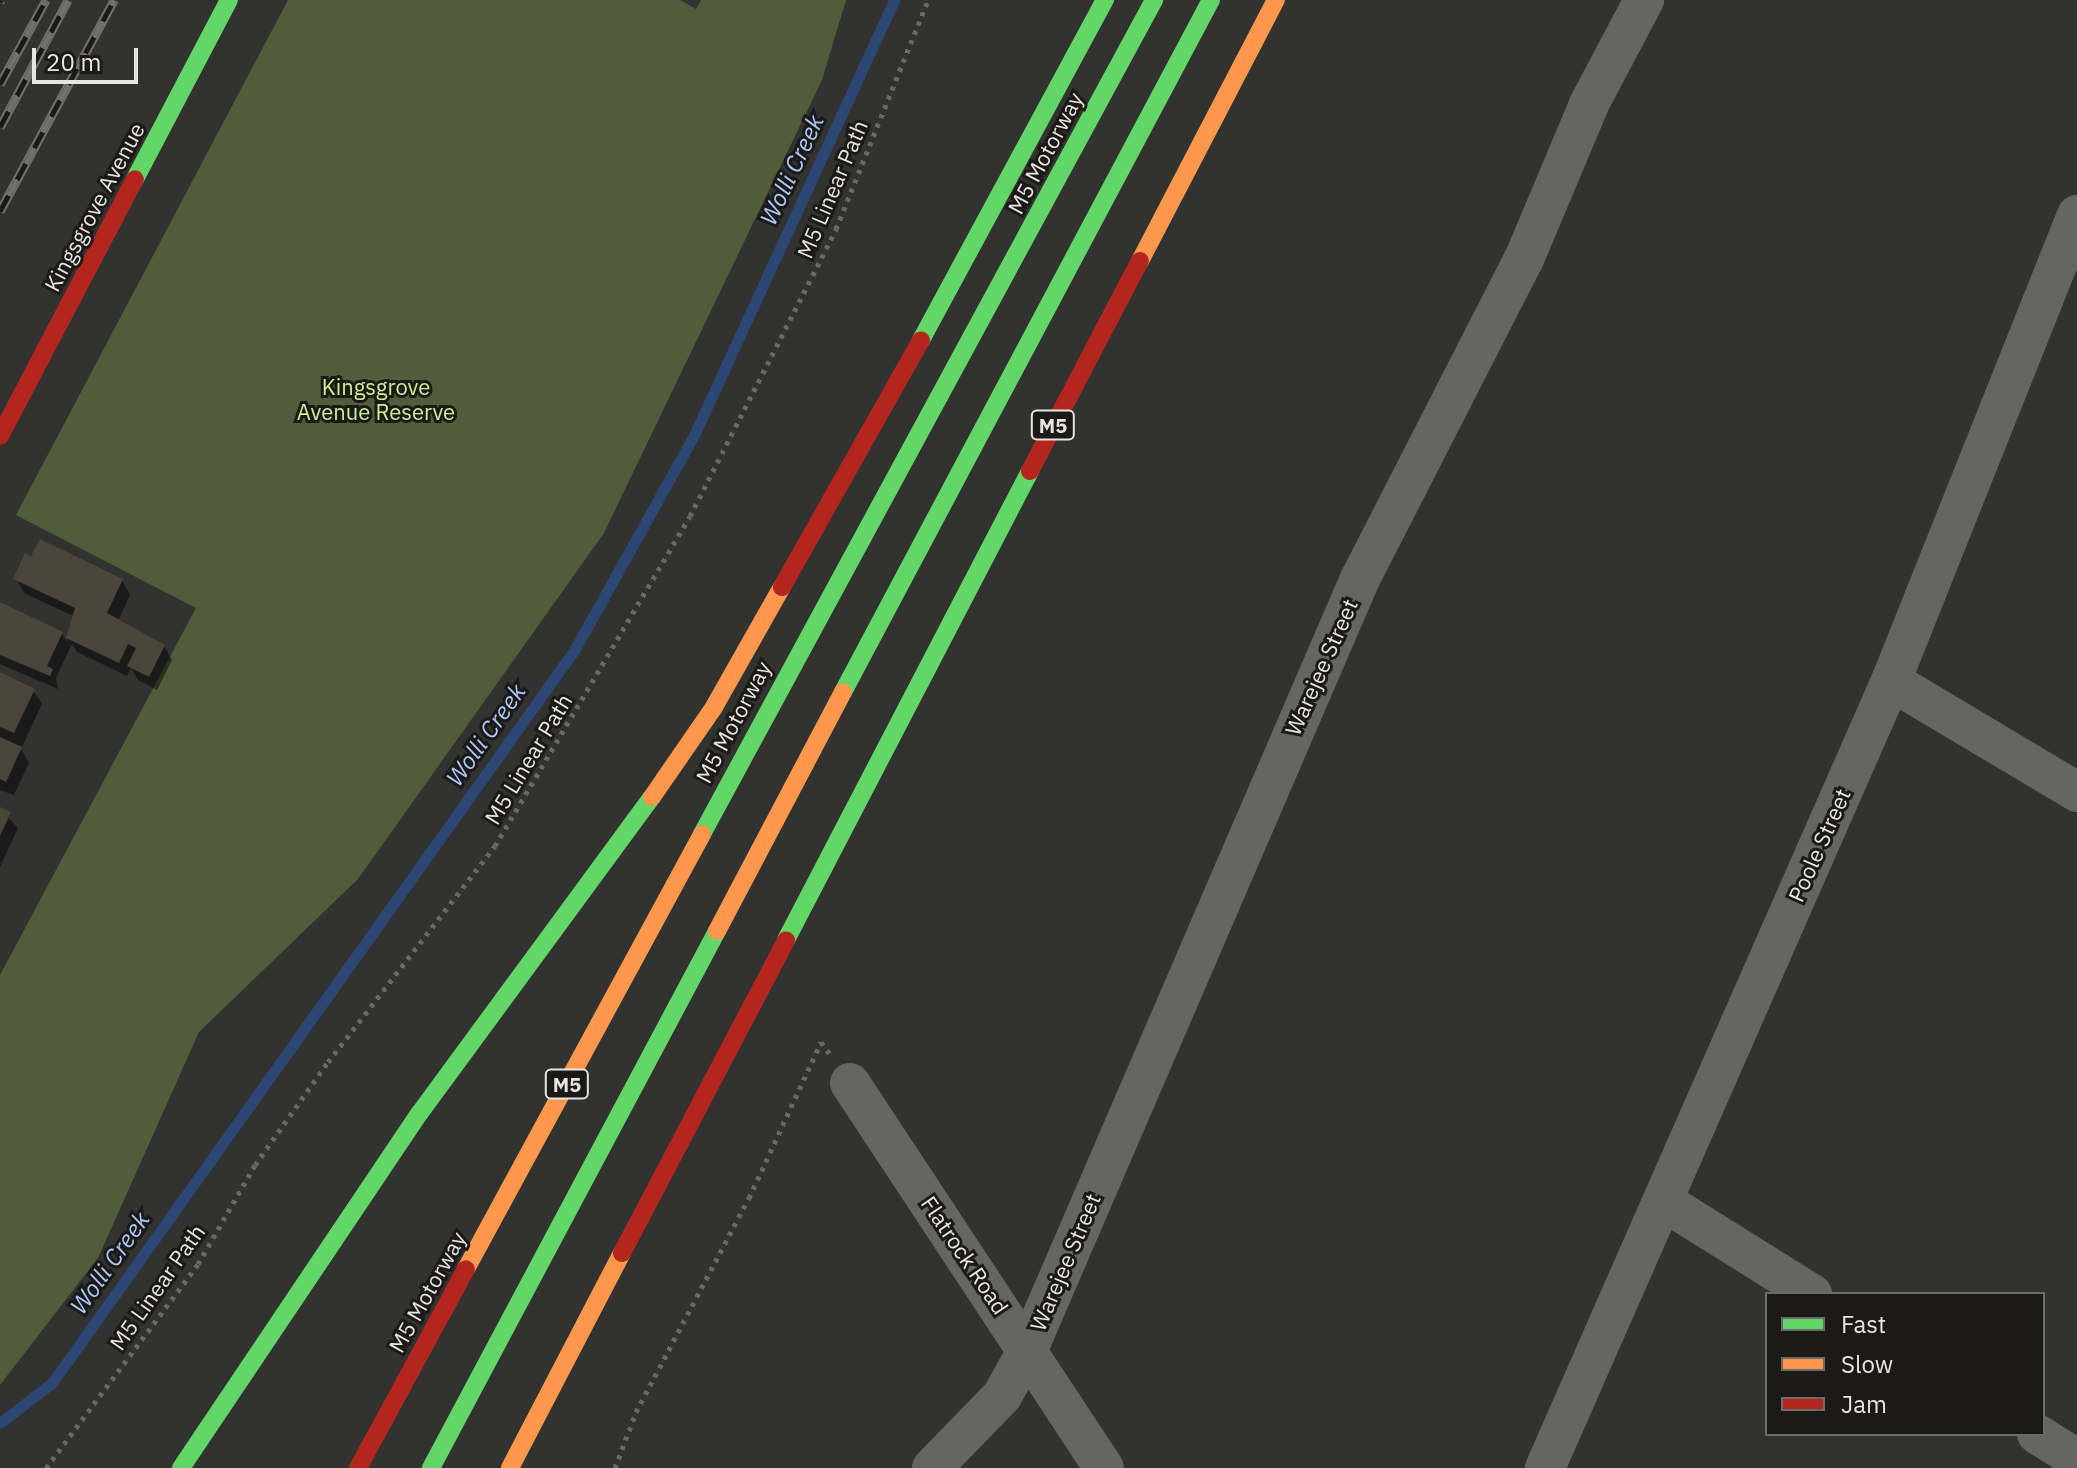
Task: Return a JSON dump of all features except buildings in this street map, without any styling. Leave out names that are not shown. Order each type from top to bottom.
[{"type":"main road","name":"Kingsgrove Avenue","points":[[0,436],[229,0]]},
{"type":"main road","points":[[181,1468],[338,1229],[603,870],[714,707],[976,241],[1105,0]]},
{"type":"main road","name":"M5 Motorway","points":[[358,1468],[1154,0]]},
{"type":"main road","points":[[431,1468],[1211,0]]},
{"type":"main road","name":"M5","points":[[510,1468],[1276,0]]},
{"type":"street","name":"Warejee Street","points":[[932,1468],[1002,1396],[1028,1349],[1360,579],[1524,259],[1589,104],[1644,0]]},
{"type":"street","name":"Poole Street","points":[[1545,1468],[1891,681],[2077,215]]},
{"type":"street","points":[[1891,681],[2077,792]]},
{"type":"street","name":"Flatrock Road","points":[[850,1083],[1104,1468]]},
{"type":"street","points":[[1663,1201],[1809,1292]]},
{"type":"street","points":[[2040,1436],[2077,1459]]},
{"type":"path","name":"M5 Linear Path","points":[[46,1468],[198,1264],[255,1165],[328,1062],[495,846],[690,516],[836,229],[928,0]]},
{"type":"path","points":[[615,1468],[636,1412],[749,1198],[821,1042],[850,1083]]},
{"type":"green space","name":"Kingsgrove Avenue Reserve","points":[[288,0],[680,0],[696,9],[701,0],[846,0],[822,80],[604,533],[358,879],[199,1032],[98,1258],[0,1385],[0,975],[196,608],[16,515]]},
{"type":"waterway","name":"Wolli Creek","points":[[0,1423],[52,1383],[575,649],[695,433],[894,0]]},
{"type":"railway","points":[[0,84],[46,0]]},
{"type":"railway","points":[[0,127],[68,0]]},
{"type":"railway","points":[[0,211],[114,0]]},
{"type":"traffic: fast","points":[[135,179],[229,0]]},
{"type":"traffic: fast","points":[[921,340],[1105,0]]},
{"type":"traffic: fast","points":[[702,834],[1154,0]]},
{"type":"traffic: fast","points":[[843,692],[1211,0]]},
{"type":"traffic: fast","points":[[786,940],[1030,471]]},
{"type":"traffic: fast","points":[[181,1468],[419,1114],[652,797]]},
{"type":"traffic: fast","points":[[431,1468],[717,931]]},
{"type":"traffic: slow","points":[[1140,261],[1276,0]]},
{"type":"traffic: slow","points":[[652,797],[714,707],[782,587]]},
{"type":"traffic: slow","points":[[717,931],[843,692]]},
{"type":"traffic: slow","points":[[466,1269],[702,834]]},
{"type":"traffic: slow","points":[[510,1468],[622,1253]]},
{"type":"traffic: jam","points":[[0,436],[135,179]]},
{"type":"traffic: jam","points":[[1030,471],[1140,261]]},
{"type":"traffic: jam","points":[[782,587],[921,340]]},
{"type":"traffic: jam","points":[[622,1253],[786,940]]},
{"type":"traffic: jam","points":[[358,1468],[466,1269]]}]
